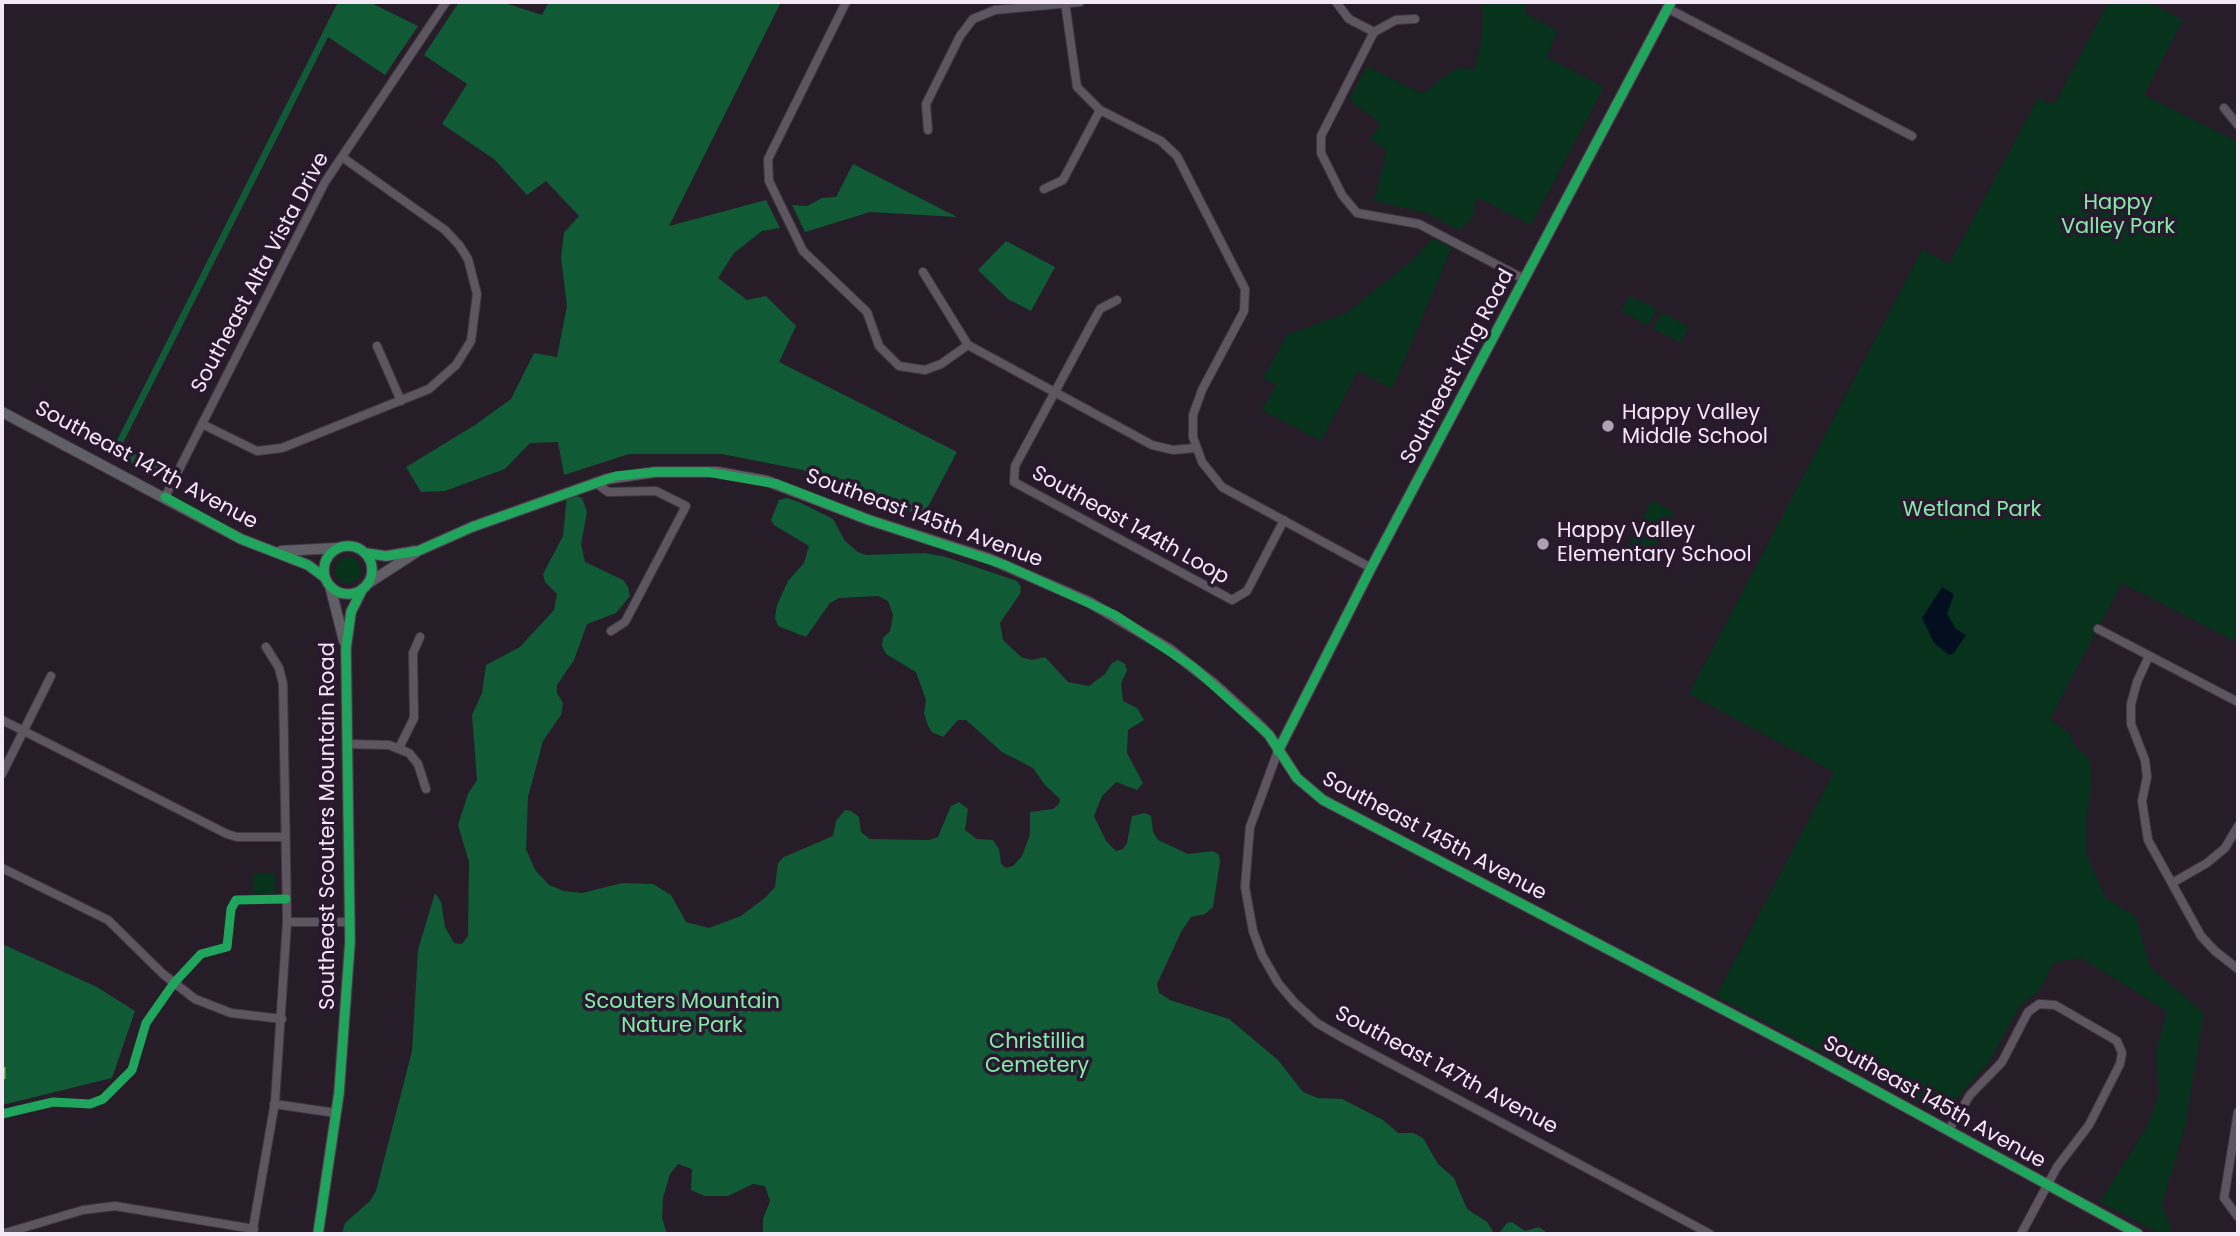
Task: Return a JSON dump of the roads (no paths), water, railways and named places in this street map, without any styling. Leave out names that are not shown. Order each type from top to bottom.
[{"type":"main road","name":"Southeast King Road","points":[[1278,751],[1371,568],[1669,5]]},
{"type":"main road","name":"Southeast 147th Avenue","points":[[2,412],[241,539],[308,565],[327,581]]},
{"type":"main road","name":"Southeast 145th Avenue","points":[[365,586],[418,551],[595,482],[625,474],[655,472],[707,472],[747,477],[786,487],[869,520],[1013,568],[1102,608],[1168,649],[1246,712],[1269,735],[1303,785],[1323,800],[1791,1045],[2138,1234]]},
{"type":"main road","name":"Southeast 145th Avenue","points":[[336,548],[349,545],[365,553],[386,556],[418,551]]},
{"type":"main road","name":"Southeast 147th Avenue","points":[[275,551],[336,548]]},
{"type":"main road","points":[[336,548],[325,561],[327,581],[348,594],[365,586],[372,568],[365,553]]},
{"type":"main road","name":"Southeast Scouters Mountain Road","points":[[327,581],[346,648]]},
{"type":"main road","name":"Southeast Scouters Mountain Road","points":[[318,1234],[336,1113],[346,1011],[349,922],[346,648],[351,612],[365,586]]},
{"type":"street","name":"Southeast Alta Vista Drive","points":[[165,497],[309,211],[446,2]]},
{"type":"street","points":[[846,2],[768,159],[769,181],[803,251],[867,312],[880,346],[899,366],[925,370],[941,364],[968,345]]},
{"type":"street","points":[[928,130],[926,104],[960,36],[973,19],[995,10],[1080,2]]},
{"type":"street","points":[[1336,2],[1349,19],[1374,32]]},
{"type":"street","points":[[1065,3],[1077,87],[1100,110],[1161,141],[1177,156],[1245,289],[1244,311],[1197,402],[1193,427],[1195,448],[1211,475],[1223,487],[1371,568]]},
{"type":"street","points":[[1669,5],[1912,136]]},
{"type":"street","points":[[1415,19],[1396,20],[1374,32],[1321,136],[1321,153],[1331,177],[1357,213],[1419,224],[1524,279]]},
{"type":"street","points":[[2224,108],[2238,125]]},
{"type":"street","points":[[1044,189],[1063,180],[1100,110]]},
{"type":"street","points":[[202,424],[246,447],[269,451],[429,389],[449,374],[466,349],[477,309],[474,276],[468,259],[445,230],[342,157]]},
{"type":"street","points":[[923,272],[968,345],[1162,449],[1195,448]]},
{"type":"street","points":[[1054,392],[1100,309],[1117,300]]},
{"type":"street","points":[[377,346],[401,401]]},
{"type":"street","name":"Southeast 144th Loop","points":[[1054,392],[1012,475],[1014,482],[1023,490],[1232,600],[1247,591],[1284,520]]},
{"type":"street","points":[[595,482],[607,492],[656,491],[686,506],[625,622],[611,631]]},
{"type":"street","points":[[2098,629],[2238,702]]},
{"type":"street","points":[[399,748],[414,718],[413,653],[420,637]]},
{"type":"street","points":[[2,1234],[83,1210],[115,1206],[253,1232],[274,1104],[287,922],[283,684],[279,668],[266,647]]},
{"type":"street","points":[[2149,656],[2137,682],[2131,704],[2131,724],[2145,760],[2143,821],[2148,840],[2201,936],[2238,969]]},
{"type":"street","points":[[2,774],[51,676]]},
{"type":"street","points":[[2,720],[227,834],[237,837],[284,837]]},
{"type":"street","points":[[348,744],[399,748],[418,764],[426,789]]},
{"type":"street","name":"Southeast 147th Avenue","points":[[1278,751],[1250,827],[1245,887],[1253,931],[1262,955],[1278,983],[1295,1003],[1317,1023],[1341,1037],[1710,1234]]},
{"type":"street","points":[[2172,883],[2225,849],[2238,826]]},
{"type":"street","points":[[2,868],[108,920],[163,974],[195,999],[231,1013],[282,1019]]},
{"type":"street","points":[[287,922],[349,922]]},
{"type":"street","points":[[1948,1131],[1970,1095],[2002,1062],[2033,1007],[2048,1003],[2117,1041],[2122,1058],[2088,1125],[2063,1156],[2021,1234]]},
{"type":"street","points":[[274,1104],[336,1113]]},
{"type":"street","points":[[2238,1112],[2224,1198],[2238,1217]]},
{"type":"water","points":[[1942,587],[1954,594],[1947,614],[1956,629],[1966,635],[1954,653],[1949,655],[1934,643],[1922,618]]},
{"type":"place","name":"Happy Valley Middle School","points":[[1608,426]]},
{"type":"place","name":"Happy Valley Elementary School","points":[[1543,544]]},
{"type":"park label","name":"Happy Valley Park","points":[[2118,216]]},
{"type":"park label","name":"Wetland Park","points":[[1972,511]]},
{"type":"park label","name":"Scouters Mountain Nature Park","points":[[682,1015]]},
{"type":"park label","name":"Christillia Cemetery","points":[[1037,1055]]}]
